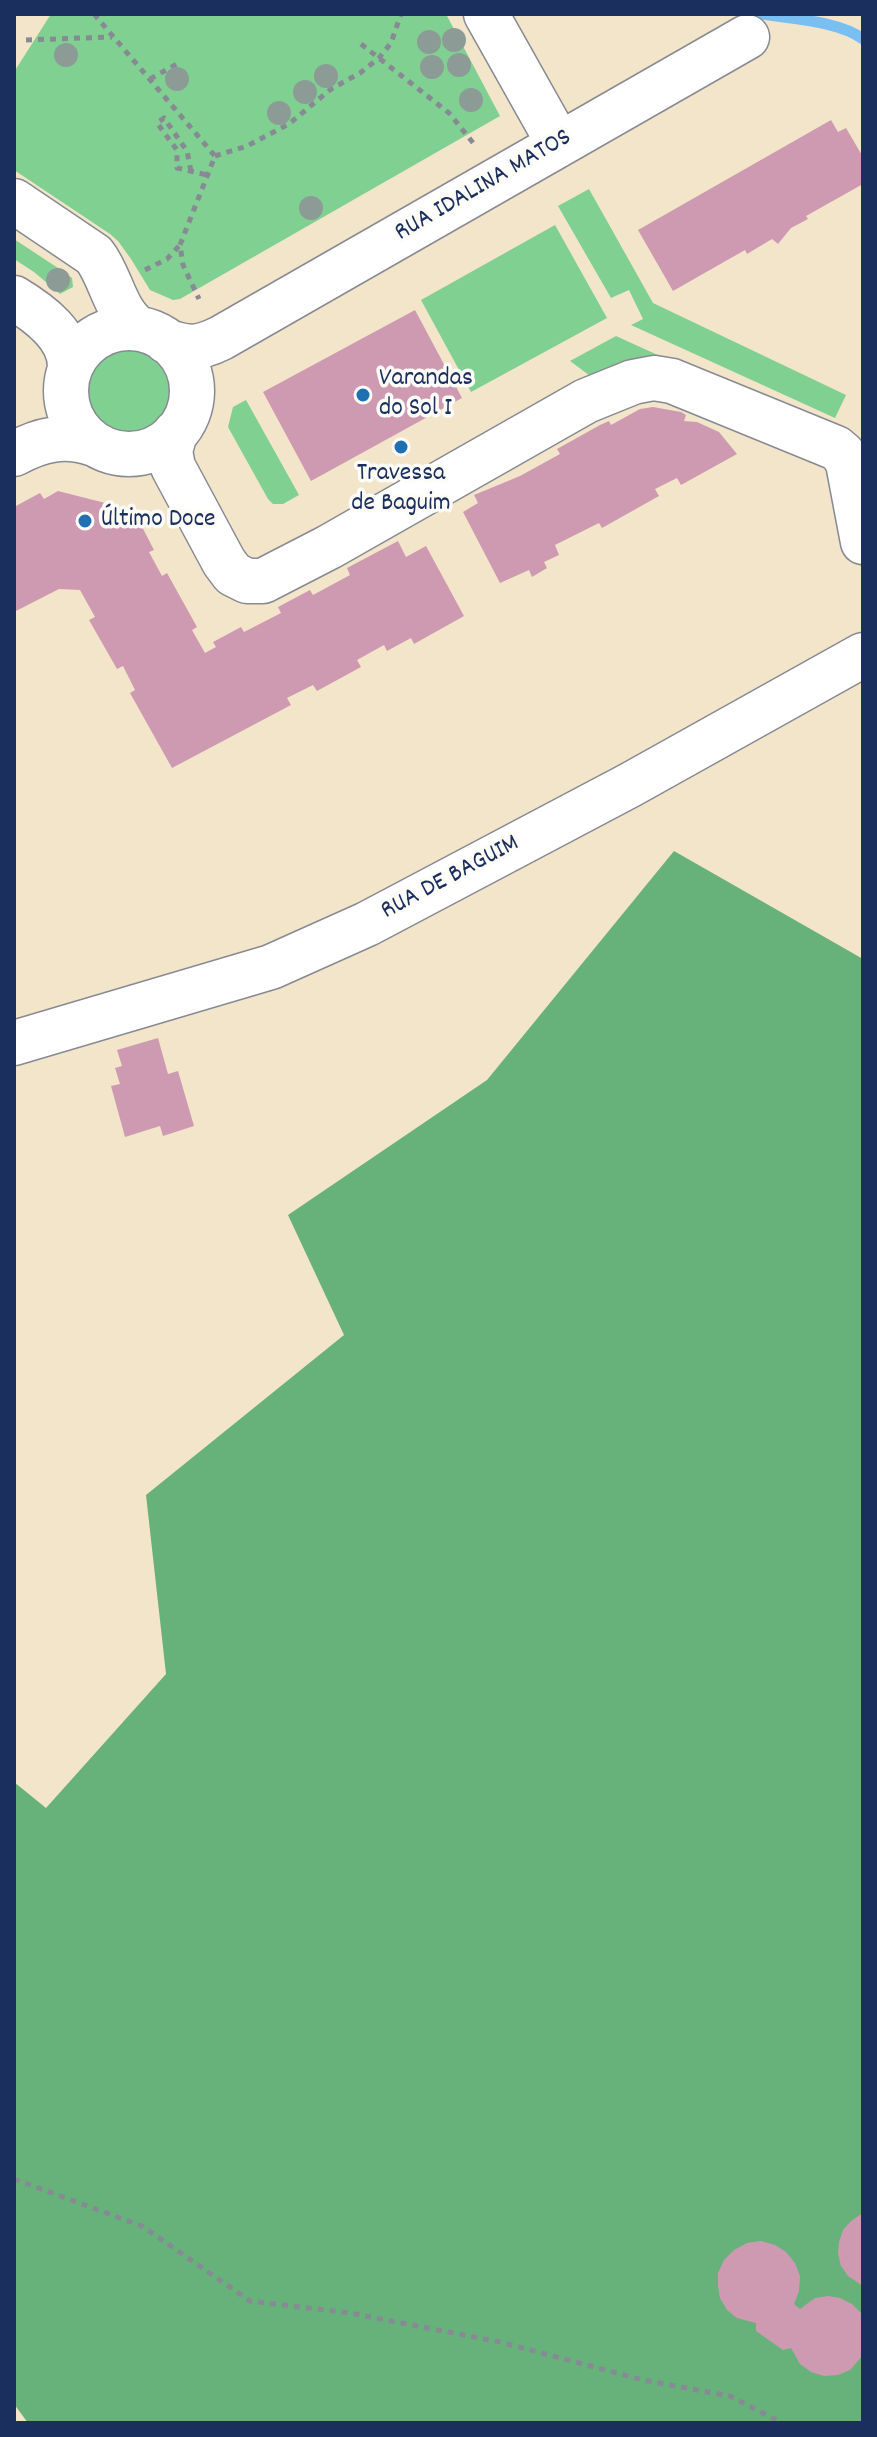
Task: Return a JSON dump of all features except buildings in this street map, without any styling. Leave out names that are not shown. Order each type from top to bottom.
[{"type":"street","points":[[486,14],[559,144]]},
{"type":"street","name":"RUA IDALINA MATOS","points":[[152,334],[179,345],[203,347],[747,37]]},
{"type":"street","points":[[14,201],[94,255],[103,267],[123,312],[174,346],[186,363],[192,385],[191,403],[184,421],[157,442],[113,452],[66,438],[38,441],[20,450]]},
{"type":"street","points":[[14,298],[36,313],[60,337],[69,355],[69,410],[79,429],[94,444]]},
{"type":"street","points":[[20,450],[47,430],[55,419],[80,351],[97,336],[117,329],[152,334]]},
{"type":"street","name":"RUA IDALINA MATOS","points":[[192,385],[196,362],[207,348],[221,338]]},
{"type":"street","points":[[157,442],[170,451],[178,477],[233,574],[247,581],[263,581],[329,547],[586,401],[633,382],[654,378],[692,387],[836,448],[848,463],[863,542]]},
{"type":"street","name":"RUA DE BAGUIM","points":[[14,1043],[271,967],[367,924],[630,785],[863,655]]},
{"type":"path","points":[[94,14],[215,156]]},
{"type":"path","points":[[135,275],[167,259],[180,245],[215,156],[247,146],[289,124],[331,89],[360,73],[379,58],[391,43],[401,14]]},
{"type":"path","points":[[26,40],[113,37]]},
{"type":"path","points":[[361,44],[449,113],[474,144]]},
{"type":"path","points":[[149,79],[177,64]]},
{"type":"path","points":[[191,171],[187,151],[164,118],[157,123],[177,150],[177,168],[207,175]]},
{"type":"path","points":[[180,245],[183,265],[199,299]]},
{"type":"path","points":[[14,2179],[142,2226],[250,2301],[350,2313],[500,2342],[643,2380],[730,2396],[782,2423]]},
{"type":"green space","points":[[51,14],[446,14],[500,116],[180,299],[173,300],[150,290],[131,259],[110,234],[14,170],[14,72]]},
{"type":"green space","points":[[589,189],[653,303],[846,395],[835,418],[631,325],[643,319],[629,290],[611,298],[558,206]]},
{"type":"green space","points":[[555,225],[607,318],[471,392],[421,300]]},
{"type":"green space","points":[[14,239],[72,278],[73,287],[60,294],[14,259]]},
{"type":"green space","points":[[616,336],[673,362],[593,378],[570,361]]},
{"type":"green space","points":[[121,349],[137,349],[153,356],[164,367],[171,391],[168,407],[159,421],[137,433],[121,433],[105,426],[94,415],[87,399],[87,383],[94,367],[105,356]]},
{"type":"green space","points":[[246,400],[299,495],[283,504],[273,504],[268,499],[228,427],[233,407]]},
{"type":"green space","points":[[674,851],[863,959],[863,2423],[28,2423],[14,2404],[14,1782],[46,1808],[166,1674],[146,1495],[344,1335],[288,1215],[487,1080]]},
{"type":"waterway","points":[[762,14],[828,24],[863,39]]},
{"type":"place","name":"Varandas do Sol I","points":[[363,395]]},
{"type":"place","name":"Travessa de Baguim","points":[[401,447]]},
{"type":"place","name":"Último Doce","points":[[85,521]]}]
